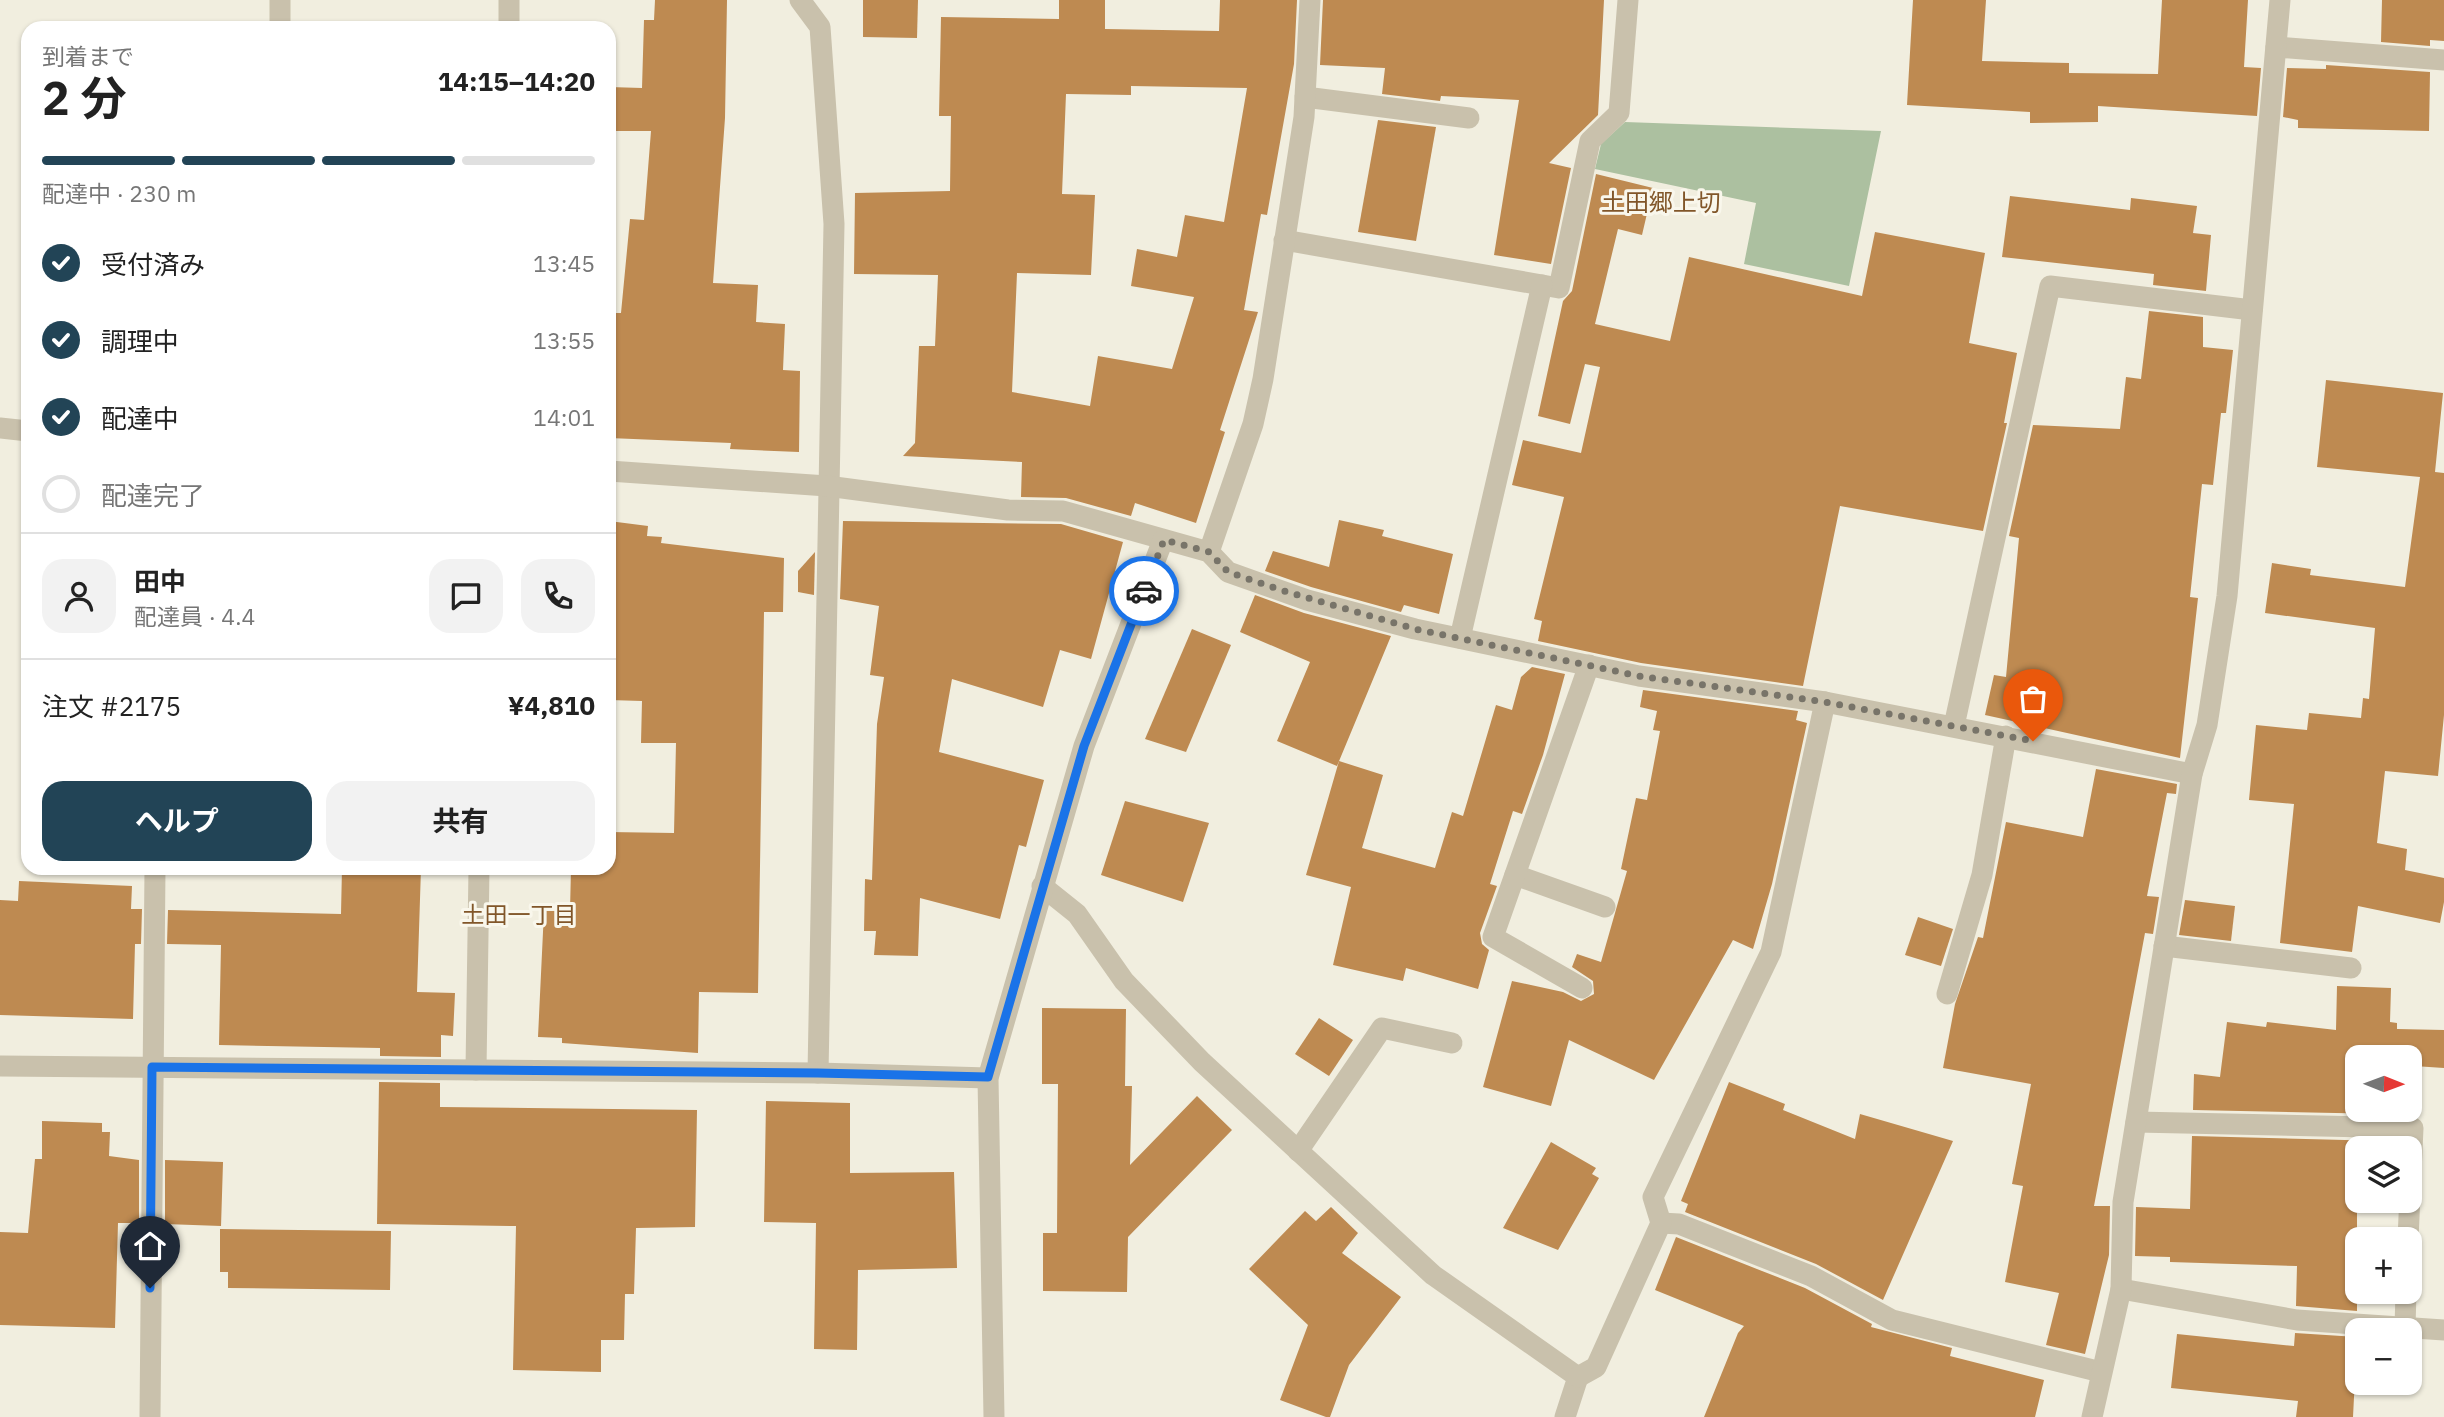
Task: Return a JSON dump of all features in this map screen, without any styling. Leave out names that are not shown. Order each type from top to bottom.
[{"type":"street","points":[[280,0],[280,21]]},
{"type":"street","points":[[509,0],[509,21]]},
{"type":"street","points":[[800,0],[820,27],[834,224],[818,1073]]},
{"type":"street","points":[[1209,552],[1252,424],[1284,240],[1305,97],[1310,0]]},
{"type":"street","points":[[1284,240],[1559,288],[1590,141],[1619,113],[1628,0]]},
{"type":"street","points":[[2092,1417],[2121,1289],[2123,1202],[2192,774],[2207,725],[2227,596],[2280,0]]},
{"type":"street","points":[[2276,47],[2444,60]]},
{"type":"street","points":[[1305,97],[1469,118]]},
{"type":"street","points":[[1460,638],[1542,285]]},
{"type":"street","points":[[1954,726],[2050,286],[2252,310]]},
{"type":"street","points":[[0,428],[21,430]]},
{"type":"street","points":[[616,471],[827,486],[1009,510],[1063,511],[1209,552],[1228,572],[1307,600],[1460,638],[1639,676],[1825,702],[2192,774]]},
{"type":"street","points":[[994,1417],[988,1077],[1084,746],[1164,540]]},
{"type":"street","points":[[1582,988],[1493,937],[1589,665]]},
{"type":"street","points":[[1565,1417],[1578,1377],[1596,1367],[1661,1223],[1653,1197],[1771,951],[1825,702]]},
{"type":"street","points":[[1947,994],[1982,875],[2006,736]]},
{"type":"street","points":[[150,1417],[155,875]]},
{"type":"street","points":[[476,1070],[479,875]]},
{"type":"street","points":[[1515,875],[1605,907]]},
{"type":"street","points":[[1042,886],[1077,914],[1124,981],[1202,1062],[1433,1275],[1578,1377]]},
{"type":"street","points":[[2164,946],[2351,968]]},
{"type":"street","points":[[1298,1151],[1382,1028],[1452,1043]]},
{"type":"street","points":[[0,1066],[818,1073],[988,1077]]},
{"type":"street","points":[[2136,1122],[2413,1128],[2409,1227]]},
{"type":"street","points":[[1661,1223],[1679,1224],[1811,1276],[1892,1320],[2101,1372]]},
{"type":"street","points":[[2121,1289],[2297,1320],[2345,1323]]},
{"type":"street","points":[[2422,1328],[2444,1330]]},
{"type":"green space","points":[[1625,122],[1881,131],[1849,286],[1744,264],[1756,203],[1595,169],[1601,144]]},
{"type":"building","points":[[655,0],[727,0],[725,118],[713,283],[758,285],[756,322],[785,324],[783,370],[800,371],[799,452],[730,449],[731,443],[616,438],[616,313],[621,313],[630,219],[644,220],[651,131],[616,131],[616,87],[642,88],[644,20],[654,20]]},
{"type":"building","points":[[863,0],[918,0],[917,38],[863,37]]},
{"type":"building","points":[[1059,0],[1105,0],[1105,29],[1219,31],[1220,0],[1297,0],[1294,64],[1267,215],[1261,214],[1244,310],[1258,312],[1220,430],[1225,432],[1196,523],[1135,503],[1131,516],[1066,498],[1021,497],[1022,462],[903,456],[915,443],[919,346],[935,346],[938,275],[854,274],[855,193],[950,191],[951,116],[939,116],[941,17],[1059,19]],"holes":[[[1131,86],[1247,88],[1224,222],[1185,215],[1177,257],[1137,249],[1131,286],[1194,297],[1172,369],[1098,356],[1090,406],[1012,392],[1017,273],[1091,275],[1095,195],[1062,194],[1066,94],[1131,95]]]},
{"type":"building","points":[[1323,0],[1604,0],[1598,115],[1549,163],[1571,168],[1551,264],[1494,255],[1519,100],[1441,96],[1440,101],[1382,94],[1385,68],[1320,65]]},
{"type":"building","points":[[1913,0],[1986,0],[1982,61],[2069,63],[2069,73],[2158,74],[2162,0],[2248,0],[2244,67],[2261,68],[2257,116],[2098,106],[2098,122],[2030,123],[2030,112],[1907,105]]},
{"type":"building","points":[[2382,0],[2444,0],[2444,41],[2430,40],[2430,46],[2381,42]]},
{"type":"building","points":[[2326,65],[2430,72],[2429,131],[2298,128],[2298,120],[2283,117],[2287,68],[2326,69]]},
{"type":"building","points":[[1378,120],[1436,127],[1416,241],[1358,232]]},
{"type":"building","points":[[1596,174],[1653,188],[1642,235],[1618,229],[1595,324],[1670,341],[1689,257],[1862,296],[1875,232],[1985,253],[1969,343],[2017,353],[2004,423],[2007,423],[1983,531],[1840,506],[1803,686],[1641,663],[1538,641],[1542,621],[1534,619],[1564,497],[1512,485],[1523,440],[1581,453],[1600,367],[1585,364],[1570,424],[1538,416],[1563,301],[1572,291]]},
{"type":"building","points":[[2010,196],[2130,210],[2131,198],[2197,206],[2193,233],[2211,235],[2206,291],[2153,285],[2154,274],[2002,257]]},
{"type":"building","points":[[2149,311],[2203,317],[2203,347],[2233,350],[2226,413],[2221,413],[2213,485],[2202,484],[2190,597],[2198,598],[2180,758],[1985,715],[1994,675],[2006,677],[2019,538],[2009,536],[2033,425],[2120,429],[2126,377],[2141,379]]},
{"type":"building","points":[[2326,380],[2443,393],[2435,472],[2444,473],[2444,715],[2438,776],[2385,771],[2377,843],[2407,849],[2405,870],[2444,878],[2444,902],[2440,923],[2358,906],[2352,952],[2280,943],[2294,804],[2249,800],[2256,725],[2307,730],[2309,713],[2361,718],[2363,698],[2369,699],[2375,628],[2265,613],[2272,563],[2311,569],[2310,575],[2405,587],[2420,477],[2317,467]]},
{"type":"building","points":[[1339,520],[1384,530],[1382,536],[1453,554],[1439,614],[1404,605],[1401,612],[1265,571],[1273,551],[1329,567]]},
{"type":"building","points":[[843,521],[1061,524],[1123,542],[1091,659],[1060,650],[1043,707],[952,679],[939,752],[1044,780],[1026,847],[1019,845],[1000,919],[920,898],[918,956],[874,955],[876,931],[864,931],[865,879],[872,880],[877,724],[884,677],[870,675],[879,606],[840,599]]},
{"type":"building","points":[[616,522],[648,526],[647,536],[662,537],[661,543],[784,558],[783,612],[764,612],[758,993],[699,992],[698,1053],[562,1043],[562,1038],[538,1037],[544,911],[570,911],[571,875],[616,875],[616,832],[674,833],[676,743],[641,743],[642,701],[616,700]]},
{"type":"building","points":[[815,552],[814,595],[798,592],[798,571]]},
{"type":"building","points":[[1255,595],[1304,613],[1391,636],[1337,766],[1277,741],[1310,662],[1240,632]]},
{"type":"building","points":[[1192,629],[1231,645],[1186,752],[1145,739]]},
{"type":"building","points":[[1532,667],[1565,674],[1543,755],[1522,814],[1513,811],[1490,884],[1497,886],[1480,933],[1482,944],[1489,950],[1478,989],[1406,968],[1403,981],[1333,965],[1351,887],[1306,875],[1339,761],[1383,775],[1362,848],[1435,868],[1452,812],[1463,816],[1496,705],[1512,710],[1521,677]]},
{"type":"building","points":[[1643,690],[1798,711],[1796,720],[1807,723],[1772,884],[1753,949],[1733,940],[1654,1080],[1569,1040],[1551,1106],[1483,1087],[1512,981],[1563,992],[1581,1001],[1594,994],[1593,981],[1572,967],[1577,954],[1601,962],[1627,871],[1621,869],[1636,798],[1647,800],[1660,731],[1653,730],[1657,711],[1640,707]]},
{"type":"building","points":[[2096,769],[2177,784],[2176,794],[2167,793],[2147,896],[2159,897],[2153,934],[2145,933],[2094,1206],[2110,1206],[2109,1255],[2085,1354],[2046,1345],[2059,1293],[2005,1282],[2023,1186],[2012,1184],[2031,1084],[1943,1068],[1955,1004],[1978,937],[1983,938],[2006,822],[2083,837]]},
{"type":"building","points":[[1125,801],[1209,823],[1183,902],[1101,875]]},
{"type":"building","points":[[342,875],[421,875],[417,992],[455,993],[453,1036],[441,1035],[441,1057],[380,1056],[380,1048],[219,1045],[221,945],[167,944],[168,910],[341,914]]},
{"type":"building","points":[[19,881],[132,886],[131,909],[142,909],[141,944],[135,944],[133,1019],[0,1015],[0,900],[18,901]]},
{"type":"building","points":[[2185,900],[2235,906],[2231,941],[2179,935]]},
{"type":"building","points":[[1918,917],[1953,929],[1941,966],[1905,955]]},
{"type":"building","points":[[2337,986],[2391,988],[2390,1022],[2397,1023],[2397,1029],[2444,1030],[2444,1068],[2422,1067],[2422,1045],[2345,1045],[2345,1113],[2193,1110],[2194,1074],[2220,1077],[2227,1022],[2266,1027],[2267,1022],[2336,1030]]},
{"type":"building","points":[[1042,1008],[1126,1009],[1125,1086],[1132,1086],[1130,1165],[1197,1096],[1232,1130],[1128,1237],[1127,1292],[1043,1291],[1043,1233],[1057,1233],[1058,1084],[1042,1084]]},
{"type":"building","points":[[1319,1018],[1353,1040],[1329,1076],[1295,1054]]},
{"type":"building","points":[[379,1082],[440,1083],[440,1107],[697,1110],[695,1227],[636,1228],[634,1294],[625,1294],[624,1340],[601,1340],[601,1372],[513,1370],[516,1226],[377,1224]]},
{"type":"building","points":[[1729,1082],[1785,1104],[1783,1110],[1855,1139],[1860,1114],[1953,1141],[1883,1300],[1816,1264],[1685,1212],[1688,1204],[1681,1201]]},
{"type":"building","points":[[766,1101],[850,1103],[850,1173],[954,1172],[957,1268],[858,1270],[857,1350],[814,1349],[816,1223],[764,1222]]},
{"type":"building","points":[[42,1121],[102,1123],[102,1132],[110,1132],[109,1156],[139,1160],[139,1223],[118,1223],[115,1328],[0,1325],[0,1232],[28,1233],[35,1159],[42,1159]]},
{"type":"building","points":[[2192,1136],[2345,1140],[2345,1213],[2357,1213],[2357,1227],[2345,1227],[2345,1304],[2357,1304],[2357,1311],[2296,1306],[2297,1266],[2170,1262],[2170,1257],[2135,1256],[2136,1207],[2190,1209]]},
{"type":"building","points":[[1551,1142],[1596,1168],[1592,1174],[1599,1178],[1558,1250],[1503,1228]]},
{"type":"building","points":[[165,1160],[223,1162],[221,1226],[165,1224]]},
{"type":"building","points":[[1331,1207],[1358,1233],[1342,1253],[1401,1297],[1349,1365],[1330,1417],[1326,1417],[1280,1400],[1308,1325],[1249,1269],[1305,1211],[1316,1221]]},
{"type":"building","points":[[220,1229],[391,1231],[390,1290],[228,1288],[228,1272],[220,1272]]},
{"type":"building","points":[[1676,1237],[1805,1288],[1872,1324],[1871,1327],[1952,1348],[1950,1356],[2044,1380],[2035,1417],[1704,1417],[1738,1333],[1744,1326],[1655,1290]]},
{"type":"building","points":[[2295,1333],[2345,1336],[2345,1395],[2354,1395],[2353,1417],[2296,1417],[2298,1401],[2171,1388],[2177,1334],[2294,1346]]},
{"type":"way so far","points":[[1144,591],[1164,540],[1209,552],[1228,572],[1307,600],[1415,629],[1639,676],[1825,702],[2033,741]]},
{"type":"district","name":"土田郷上切","points":[[1661,203]]},
{"type":"district","name":"土田一丁目","points":[[519,915]]},
{"type":"route","points":[[150,1288],[152,1067],[988,1077],[1084,746],[1144,591]]}]
